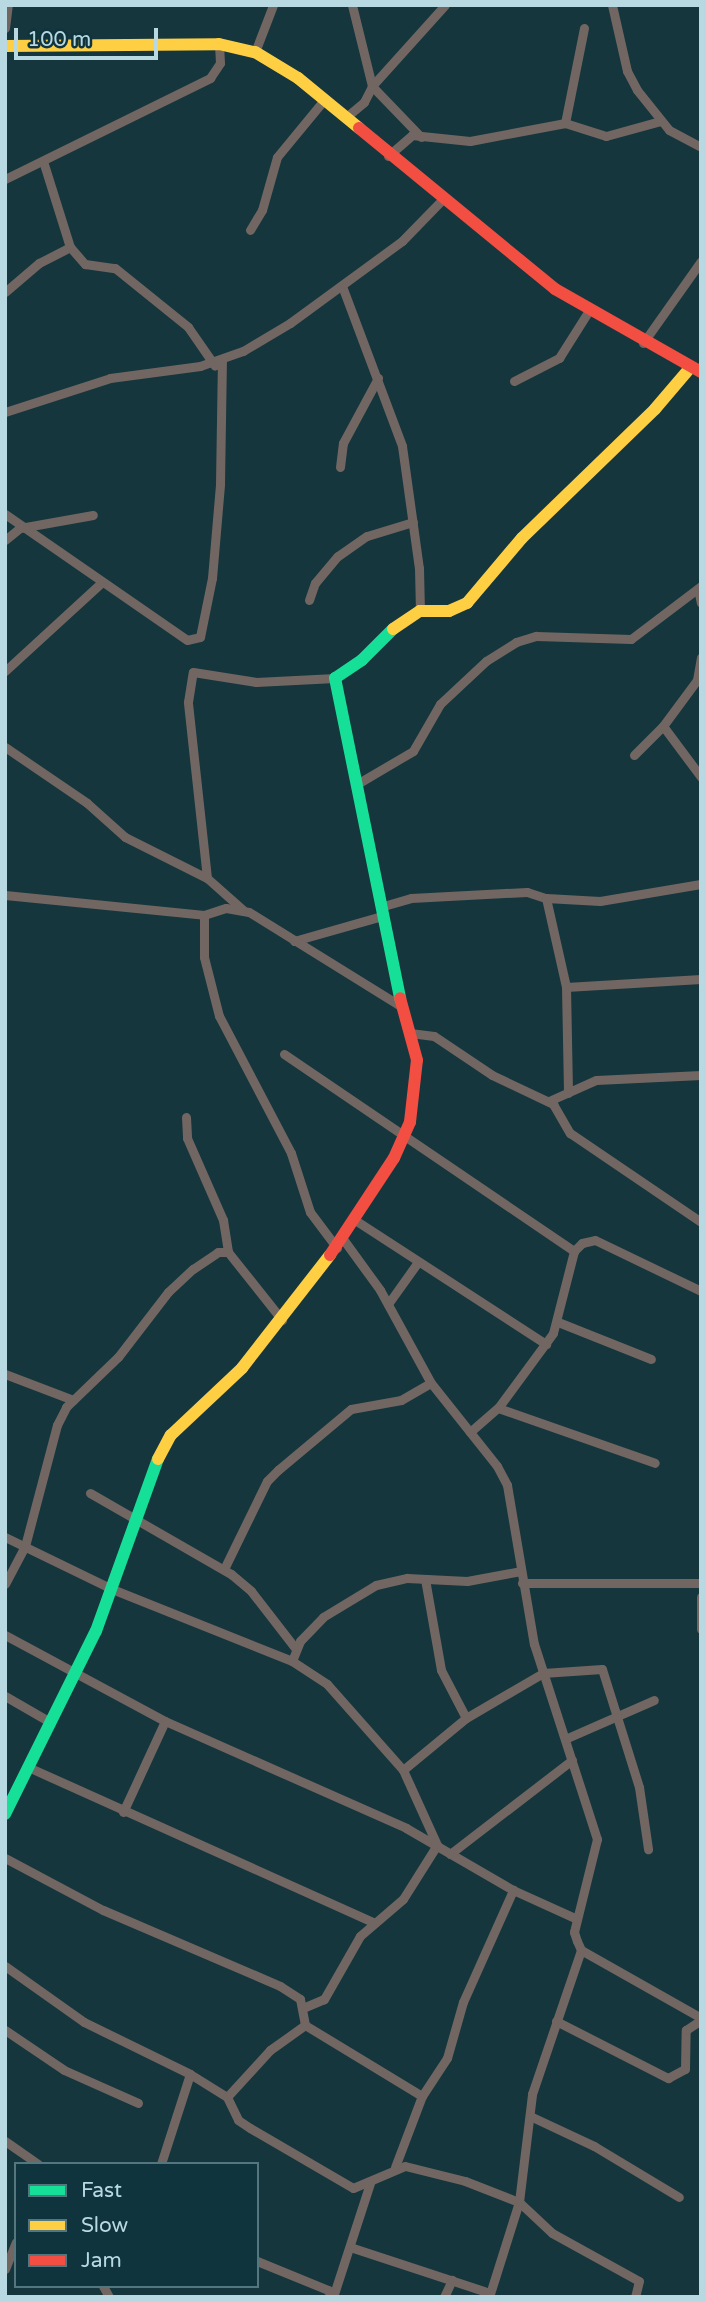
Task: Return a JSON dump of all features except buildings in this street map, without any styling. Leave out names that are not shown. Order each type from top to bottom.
[{"type":"street","points":[[5,28],[8,5]]},
{"type":"street","points":[[255,52],[273,5]]},
{"type":"street","points":[[352,5],[373,86],[421,137]]},
{"type":"street","points":[[345,118],[364,102],[373,86],[444,5]]},
{"type":"street","points":[[612,5],[627,71],[661,121],[683,140],[701,147]]},
{"type":"street","points":[[565,123],[584,28]]},
{"type":"street","points":[[5,179],[210,78],[220,63],[219,44]]},
{"type":"street","points":[[5,46],[219,44],[255,52],[324,100],[442,200],[588,312],[696,370],[522,538],[467,603],[449,611],[420,611],[405,617],[362,660],[335,678],[256,682],[193,672],[188,702],[207,878]]},
{"type":"street","points":[[250,230],[262,210],[277,157],[324,100]]},
{"type":"street","points":[[388,156],[401,141],[421,137],[470,141],[565,123],[606,136],[661,121]]},
{"type":"street","points":[[5,514],[20,528],[187,640],[200,637],[212,578],[220,484],[221,388],[217,361],[178,318],[115,268],[85,264],[70,247],[43,161]]},
{"type":"street","points":[[5,412],[110,378],[217,361],[264,340],[402,241],[442,200]]},
{"type":"street","points":[[5,292],[39,263],[70,247]]},
{"type":"street","points":[[643,342],[701,261]]},
{"type":"street","points":[[342,286],[402,446],[413,522],[420,611]]},
{"type":"street","points":[[514,382],[559,358],[588,312]]},
{"type":"street","points":[[340,467],[343,443],[378,378]]},
{"type":"street","points":[[5,540],[20,528],[93,515]]},
{"type":"street","points":[[309,600],[315,583],[338,556],[367,536],[413,522]]},
{"type":"street","points":[[5,671],[101,583]]},
{"type":"street","points":[[699,587],[701,603]]},
{"type":"street","points":[[357,784],[413,751],[440,704],[486,661],[516,642],[548,636],[631,639],[699,587]]},
{"type":"street","points":[[634,755],[663,726],[697,680],[701,657]]},
{"type":"street","points":[[6,1812],[112,1590],[152,1471],[171,1435],[242,1368],[340,1244],[402,1139],[417,1088],[417,1060],[402,1007],[381,911],[335,678]]},
{"type":"street","points":[[663,726],[701,777]]},
{"type":"street","points":[[5,747],[87,803],[124,837],[207,878],[243,909],[402,1007]]},
{"type":"street","points":[[294,941],[381,911],[453,894],[527,892],[546,898],[600,901],[701,884]]},
{"type":"street","points":[[5,895],[204,915],[226,908],[243,909]]},
{"type":"street","points":[[546,898],[566,987],[568,1093]]},
{"type":"street","points":[[204,915],[207,974],[225,1029],[291,1153],[310,1212],[340,1244],[388,1304],[431,1384],[498,1466],[506,1485],[522,1583],[543,1672],[597,1839],[574,1932],[581,1950],[701,2019],[685,2030],[685,2069],[668,2078],[556,2021]]},
{"type":"street","points":[[566,987],[701,979]]},
{"type":"street","points":[[410,1033],[433,1036],[492,1075],[549,1101],[570,1133],[701,1223]]},
{"type":"street","points":[[284,1054],[402,1139],[573,1251]]},
{"type":"street","points":[[549,1101],[596,1080],[701,1075]]},
{"type":"street","points":[[186,1116],[187,1139],[223,1220],[228,1252],[282,1320]]},
{"type":"street","points":[[355,1220],[546,1344]]},
{"type":"street","points":[[470,1433],[498,1408],[546,1344],[558,1322],[573,1251],[582,1243],[595,1240],[701,1291]]},
{"type":"street","points":[[5,1584],[25,1546],[57,1425],[73,1401],[118,1357],[168,1292],[201,1263],[218,1252],[228,1252]]},
{"type":"street","points":[[388,1304],[418,1262]]},
{"type":"street","points":[[558,1322],[651,1359]]},
{"type":"street","points":[[5,1374],[73,1401]]},
{"type":"street","points":[[224,1569],[267,1481],[278,1470],[351,1409],[401,1400],[431,1384]]},
{"type":"street","points":[[498,1408],[655,1464]]},
{"type":"street","points":[[90,1493],[224,1569],[251,1591],[296,1648]]},
{"type":"street","points":[[5,1537],[112,1590],[292,1661],[327,1684],[403,1770],[437,1845]]},
{"type":"street","points":[[292,1661],[296,1648],[323,1617],[353,1596],[376,1585],[425,1579],[467,1581],[521,1571]]},
{"type":"street","points":[[425,1579],[441,1670],[466,1718]]},
{"type":"street","points":[[522,1583],[701,1583]]},
{"type":"street","points":[[701,1597],[701,1629]]},
{"type":"street","points":[[5,1635],[164,1721],[437,1845],[513,1889],[577,1919]]},
{"type":"street","points":[[403,1770],[466,1718],[543,1672],[602,1669],[639,1787],[648,1849]]},
{"type":"street","points":[[5,1696],[50,1722]]},
{"type":"street","points":[[565,1739],[654,1700]]},
{"type":"street","points":[[123,1812],[164,1721]]},
{"type":"street","points":[[450,1854],[572,1760]]},
{"type":"street","points":[[28,1767],[375,1923]]},
{"type":"street","points":[[303,2008],[324,1999],[346,1955],[375,1923],[403,1899],[437,1845]]},
{"type":"street","points":[[5,1858],[103,1910],[280,1986],[300,1999],[305,2025]]},
{"type":"street","points":[[5,1966],[84,2022],[190,2074],[227,2097],[238,2120],[353,2188],[370,2183],[395,2167],[422,2096],[447,2058],[463,2002],[513,1889]]},
{"type":"street","points":[[349,2247],[452,2280],[489,2295],[519,2202],[532,2094],[581,1950]]},
{"type":"street","points":[[305,2025],[422,2096]]},
{"type":"street","points":[[227,2097],[270,2050],[305,2025]]},
{"type":"street","points":[[5,2030],[64,2070],[138,2103]]},
{"type":"street","points":[[162,2162],[190,2074]]},
{"type":"street","points":[[530,2116],[594,2146],[679,2197]]},
{"type":"street","points":[[5,2141],[35,2162]]},
{"type":"street","points":[[395,2167],[430,2171],[519,2202],[552,2233],[639,2281],[635,2297]]},
{"type":"street","points":[[332,2297],[370,2183]]},
{"type":"street","points":[[5,2269],[14,2247]]},
{"type":"street","points":[[259,2262],[328,2290],[332,2297]]},
{"type":"street","points":[[444,2297],[452,2280]]},
{"type":"traffic: fast","points":[[393,629],[362,660],[335,678],[400,998]]},
{"type":"traffic: fast","points":[[5,1814],[96,1631],[158,1459]]},
{"type":"traffic: slow","points":[[5,46],[219,44],[255,52],[298,78],[359,128]]},
{"type":"traffic: slow","points":[[393,629],[420,611],[449,611],[467,603],[522,538],[655,409],[690,368]]},
{"type":"traffic: slow","points":[[158,1459],[171,1435],[242,1368],[330,1255]]},
{"type":"traffic: jam","points":[[359,128],[555,289],[701,372]]},
{"type":"traffic: jam","points":[[330,1255],[394,1158],[410,1122],[417,1060],[400,998]]}]
